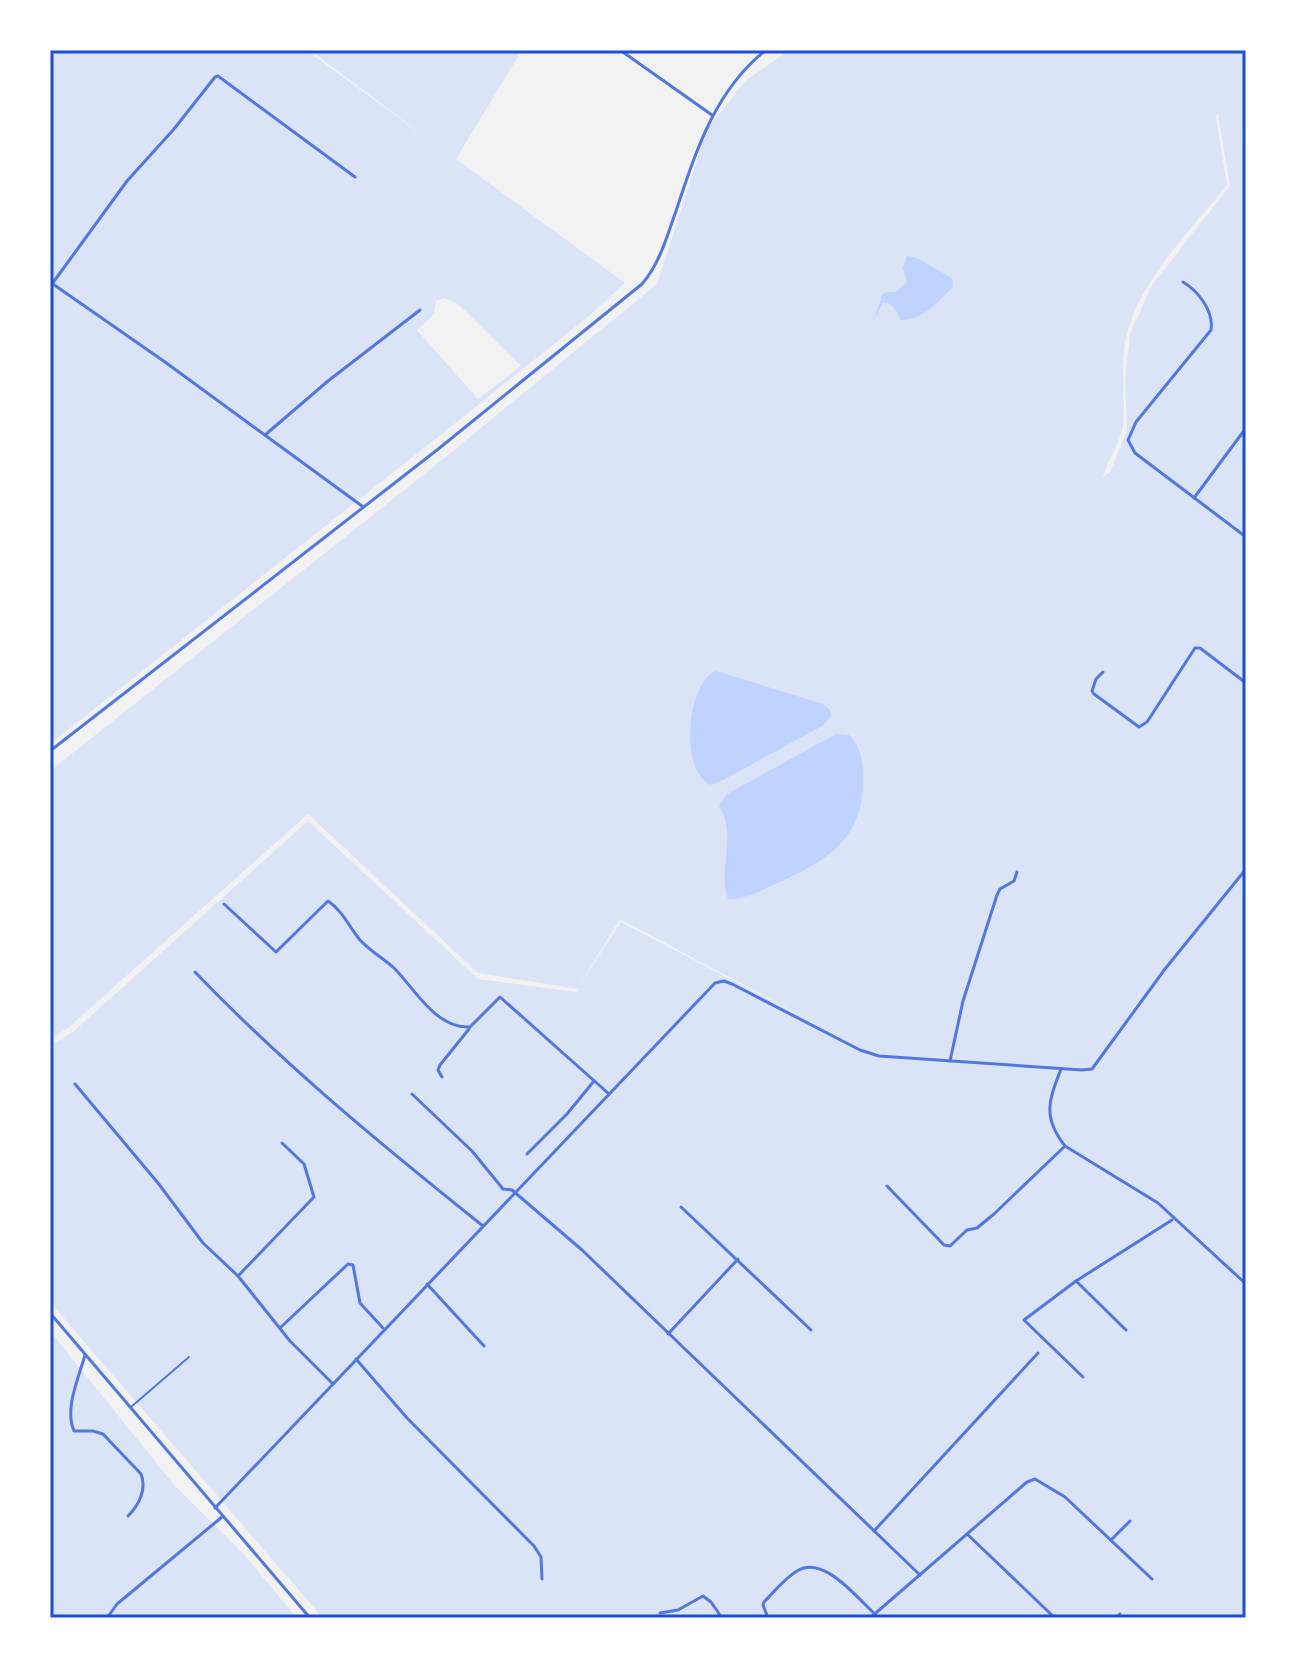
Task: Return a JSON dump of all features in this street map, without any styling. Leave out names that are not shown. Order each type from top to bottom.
[{"type":"street","points":[[620,50],[712,115]]},
{"type":"street","points":[[628,56],[632,50]]},
{"type":"street","points":[[50,751],[437,450],[642,284],[654,268],[665,244],[712,115],[732,81],[766,50]]},
{"type":"street","points":[[355,177],[218,76],[215,77],[127,181],[51,283],[362,506]]},
{"type":"street","points":[[1183,282],[1198,292],[1212,318],[1211,330],[1136,422],[1128,440],[1135,453],[1246,537]]},
{"type":"street","points":[[265,435],[328,381],[420,310]]},
{"type":"street","points":[[1194,498],[1246,428]]},
{"type":"street","points":[[1103,672],[1096,679],[1092,691],[1139,727],[1147,722],[1195,648],[1200,648],[1246,683]]},
{"type":"street","points":[[215,1508],[710,987],[719,982],[743,989],[867,1053],[1092,1069],[1165,969],[1246,869]]},
{"type":"street","points":[[950,1061],[963,1001],[997,895],[1000,889],[1014,881],[1017,872]]},
{"type":"street","points":[[224,904],[276,952],[328,901],[364,944],[393,967],[438,1016],[456,1026],[470,1027]]},
{"type":"street","points":[[195,972],[237,1016],[325,1096],[483,1226]]},
{"type":"street","points":[[442,1077],[438,1070],[440,1065],[470,1027],[500,997],[609,1094]]},
{"type":"street","points":[[1061,1069],[1049,1100],[1049,1111],[1057,1136],[1065,1146],[1158,1203],[1246,1284]]},
{"type":"street","points":[[527,1154],[567,1114],[594,1081]]},
{"type":"street","points":[[75,1084],[158,1183],[203,1243],[238,1276],[280,1328],[332,1383]]},
{"type":"street","points":[[412,1094],[472,1151],[503,1189],[512,1190],[582,1250],[920,1575]]},
{"type":"street","points":[[238,1276],[314,1197],[304,1164],[282,1143]]},
{"type":"street","points":[[887,1186],[944,1245],[950,1246],[967,1230],[977,1228],[994,1214],[1065,1146]]},
{"type":"street","points":[[681,1207],[811,1330]]},
{"type":"street","points":[[1083,1377],[1024,1320],[1076,1281],[1173,1219]]},
{"type":"street","points":[[668,1334],[738,1259]]},
{"type":"street","points":[[280,1328],[350,1264],[353,1265],[360,1303],[384,1329]]},
{"type":"street","points":[[1076,1281],[1126,1330]]},
{"type":"street","points":[[427,1284],[484,1346]]},
{"type":"street","points":[[50,1314],[310,1618]]},
{"type":"street","points":[[874,1531],[1038,1353]]},
{"type":"street","points":[[85,1355],[72,1400],[71,1425],[74,1431],[99,1431],[141,1474],[144,1481],[140,1499],[128,1516]]},
{"type":"street","points":[[356,1359],[407,1418],[534,1546],[541,1557],[542,1579]]},
{"type":"street","points":[[870,1618],[1027,1482],[1035,1479],[1065,1497],[1152,1579]]},
{"type":"street","points":[[107,1618],[117,1604],[222,1517]]},
{"type":"street","points":[[1111,1540],[1130,1521]]},
{"type":"street","points":[[967,1534],[1055,1618]]},
{"type":"street","points":[[768,1618],[764,1602],[796,1571],[805,1568],[826,1569],[875,1614]]},
{"type":"street","points":[[660,1613],[678,1610],[703,1596],[722,1618]]},
{"type":"lane","points":[[130,1408],[189,1357]]},
{"type":"shaded area","points":[[50,50],[306,50],[432,142],[310,50],[522,50],[456,159],[625,283],[589,316],[50,744]],"holes":[[[444,298],[458,304],[521,366],[478,399],[417,330],[434,314],[436,301]]]},
{"type":"shaded area","points":[[790,50],[1246,50],[1246,1618],[323,1618],[50,1302],[50,1046],[74,1031],[308,821],[478,979],[576,992],[578,989],[478,973],[308,814],[69,1027],[50,1040],[50,771],[432,468],[657,284],[707,129],[746,80]],"holes":[[[1218,114],[1230,186],[1152,285],[1130,334],[1125,381],[1127,431],[1110,472],[1103,477],[1123,426],[1123,356],[1133,314],[1169,255],[1227,185]],[[620,919],[800,1015],[801,1016],[621,922],[579,986]]]},
{"type":"shaded area","points":[[50,1331],[175,1486],[242,1552],[297,1618],[50,1618]]},
{"type":"water","points":[[907,256],[917,258],[952,278],[953,287],[929,310],[908,319],[900,320],[894,308],[883,302],[874,321],[882,295],[896,292],[907,282],[903,268]]},
{"type":"water","points":[[716,671],[823,704],[830,710],[831,717],[822,726],[711,785],[701,777],[694,763],[690,727],[698,691],[706,678]]},
{"type":"water","points":[[836,734],[849,735],[857,745],[862,762],[861,800],[857,818],[849,832],[827,856],[797,874],[754,894],[728,899],[725,887],[727,829],[719,806],[727,794]]}]
